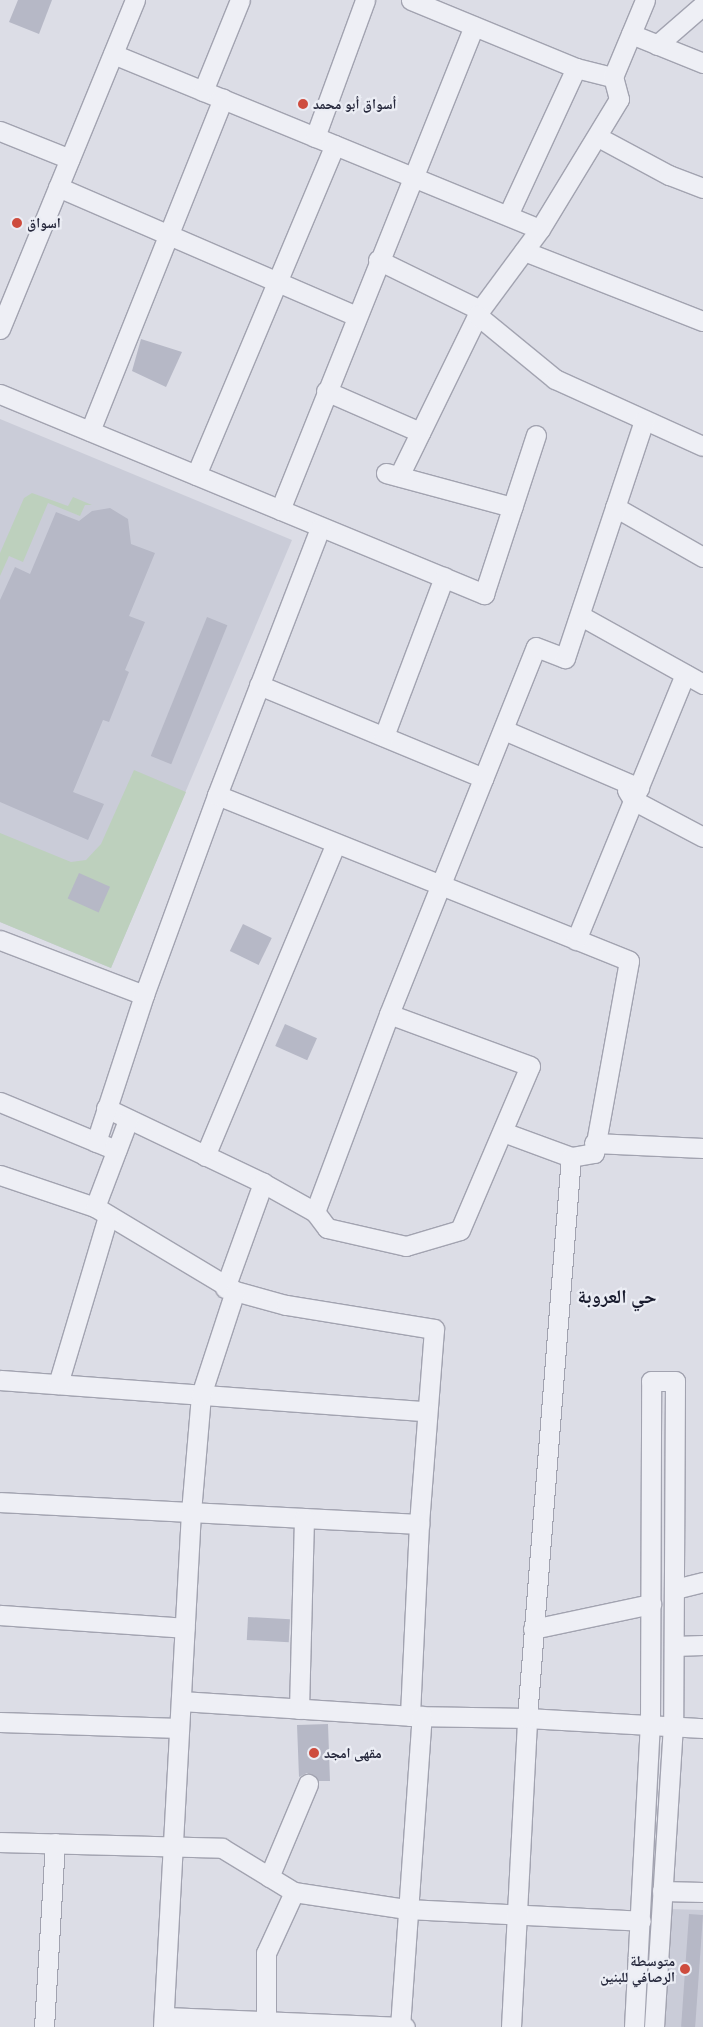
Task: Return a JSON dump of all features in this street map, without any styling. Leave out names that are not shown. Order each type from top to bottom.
[{"type":"street","points":[[0,329],[135,0]]},
{"type":"street","points":[[203,91],[240,0]]},
{"type":"street","points":[[315,136],[365,0]]},
{"type":"street","points":[[410,0],[576,68],[613,77]]},
{"type":"street","points":[[512,507],[392,474],[420,432],[478,312],[540,229],[598,137],[619,99],[613,77],[645,0]]},
{"type":"street","points":[[657,45],[703,5]]},
{"type":"street","points":[[280,510],[378,260],[474,26]]},
{"type":"street","points":[[631,34],[703,63]]},
{"type":"street","points":[[113,54],[540,229]]},
{"type":"street","points":[[508,215],[576,68]]},
{"type":"street","points":[[90,431],[223,99]]},
{"type":"street","points":[[0,131],[70,159]]},
{"type":"street","points":[[598,137],[669,175],[703,188]]},
{"type":"street","points":[[196,475],[335,145]]},
{"type":"street","points":[[58,187],[356,316]]},
{"type":"street","points":[[524,251],[703,321]]},
{"type":"street","points":[[378,260],[478,312],[555,379],[644,421],[703,446]]},
{"type":"street","points":[[326,391],[420,432]]},
{"type":"street","points":[[0,394],[320,528],[484,594],[536,435]]},
{"type":"street","points":[[315,1212],[389,1014],[536,647],[566,658],[644,421]]},
{"type":"street","points":[[615,507],[703,557]]},
{"type":"street","points":[[96,1142],[144,995],[217,795],[320,528]]},
{"type":"street","points":[[384,736],[444,577]]},
{"type":"street","points":[[581,616],[703,684]]},
{"type":"street","points":[[576,940],[631,789],[685,674]]},
{"type":"street","points":[[259,685],[484,778]]},
{"type":"street","points":[[504,730],[631,789],[703,837]]},
{"type":"street","points":[[217,795],[335,845],[628,960],[594,1143],[594,1153],[571,1157],[504,1132]]},
{"type":"street","points":[[205,1156],[335,845]]},
{"type":"street","points":[[0,940],[144,995]]},
{"type":"street","points":[[106,1108],[263,1183],[315,1212],[327,1228],[406,1246],[460,1230],[504,1132],[530,1066],[389,1014]]},
{"type":"street","points":[[0,1102],[116,1150]]},
{"type":"street","points":[[58,1384],[116,1150],[128,1120]]},
{"type":"street","points":[[594,1143],[703,1148]]},
{"type":"street","points":[[511,2027],[527,1718],[571,1157]]},
{"type":"street","points":[[0,1175],[101,1211],[230,1289],[294,1307],[434,1330],[426,1411],[419,1524],[416,1716],[400,2027]]},
{"type":"street","points":[[263,1183],[230,1289],[201,1395],[191,1512],[164,2022],[266,2021],[405,2027]]},
{"type":"street","points":[[0,1380],[426,1411]]},
{"type":"street","points":[[634,2027],[650,1723],[651,1381],[675,1380],[673,1725],[654,2027]]},
{"type":"street","points":[[0,1502],[419,1524]]},
{"type":"street","points":[[299,1709],[304,1518]]},
{"type":"street","points":[[675,1589],[703,1582]]},
{"type":"street","points":[[534,1629],[651,1604]]},
{"type":"street","points":[[0,1615],[185,1628]]},
{"type":"street","points":[[674,1646],[703,1645]]},
{"type":"street","points":[[181,1700],[416,1716],[650,1723],[703,1728]]},
{"type":"street","points":[[0,1722],[179,1728]]},
{"type":"street","points":[[269,1877],[308,1784]]},
{"type":"street","points":[[0,1842],[222,1848],[294,1892],[407,1909],[640,1921]]},
{"type":"street","points":[[44,2027],[55,1843]]},
{"type":"street","points":[[662,1891],[703,1892]]},
{"type":"street","points":[[266,2021],[266,1953],[294,1892]]},
{"type":"shaded area","points":[[0,419],[292,540],[111,968],[0,922]]},
{"type":"shaded area","name":"متوسطة الرصافي للبنين","points":[[669,1909],[703,1910],[703,2027],[663,2027]]},
{"type":"green space","points":[[32,493],[68,506],[73,497],[92,505],[85,505],[80,516],[48,503],[23,562],[9,556],[0,576],[0,553],[24,498]]},
{"type":"green space","points":[[134,770],[186,792],[111,968],[0,922],[0,833],[71,862],[86,860],[101,844]]},
{"type":"building","points":[[18,0],[52,0],[39,34],[9,22]]},
{"type":"building","points":[[141,339],[182,352],[166,387],[132,371]]},
{"type":"building","points":[[110,508],[128,519],[131,544],[155,553],[129,616],[145,622],[125,670],[129,672],[109,722],[103,720],[73,792],[104,804],[88,840],[0,802],[0,600],[15,567],[30,574],[56,512],[79,521],[92,511]]},
{"type":"building","points":[[207,617],[227,625],[171,764],[151,756]]},
{"type":"building","points":[[79,873],[110,887],[99,912],[68,899]]},
{"type":"building","points":[[243,924],[272,938],[259,965],[230,951]]},
{"type":"building","points":[[285,1024],[317,1038],[307,1060],[275,1046]]},
{"type":"building","points":[[248,1617],[290,1619],[289,1642],[247,1640]]},
{"type":"building","name":"مقهى امجد","points":[[328,1724],[330,1781],[319,1781],[307,1773],[299,1777],[297,1725]]},
{"type":"building","points":[[689,1914],[703,1915],[695,2027],[681,2027]]},
{"type":"place","name":"أسواق أبو محمد","points":[[303,104]]},
{"type":"place","name":"اسواق","points":[[17,223]]},
{"type":"place","name":"مقهى امجد","points":[[314,1753]]},
{"type":"place","name":"متوسطة الرصافي للبنين","points":[[685,1969]]},
{"type":"district","name":"حي العروبة","points":[[617,1297]]}]
